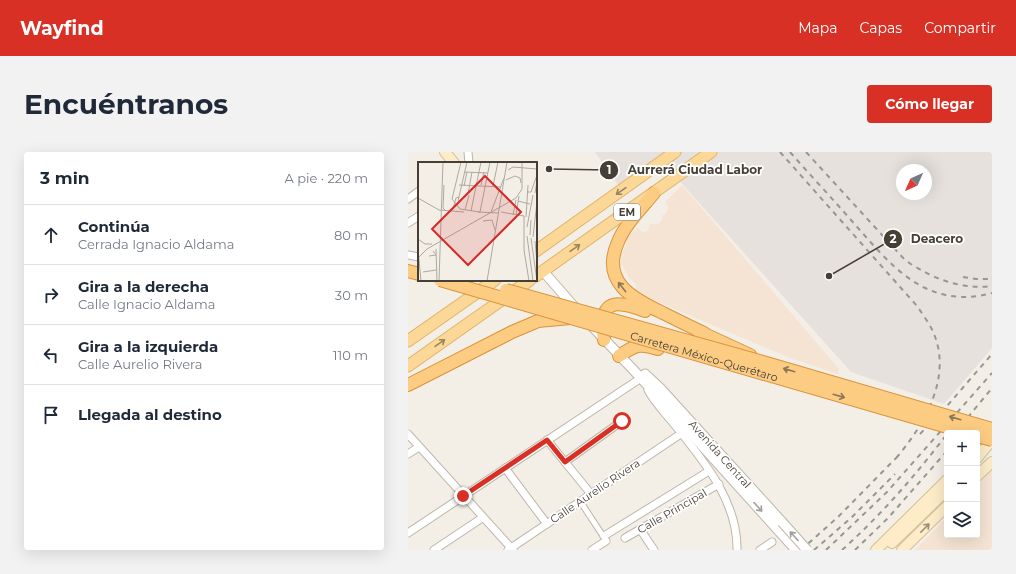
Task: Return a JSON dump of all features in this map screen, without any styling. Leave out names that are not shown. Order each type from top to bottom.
[{"type":"highway","points":[[654,193],[617,242],[614,256],[614,273],[621,286],[637,301],[704,333]]},
{"type":"highway","points":[[408,264],[418,267]]},
{"type":"highway","points":[[408,271],[418,274]]},
{"type":"highway","name":"Carretera México-Querétaro","points":[[444,281],[958,430]]},
{"type":"highway","name":"Carretera México-Querétaro","points":[[472,281],[763,362],[992,429]]},
{"type":"highway","points":[[604,340],[602,317],[608,308],[619,304],[637,308],[704,333],[763,362]]},
{"type":"highway","points":[[412,383],[512,332],[538,321],[573,318]]},
{"type":"highway","points":[[623,361],[636,345],[652,347],[783,385],[818,390]]},
{"type":"highway","points":[[980,437],[991,441]]},
{"type":"main road","points":[[445,152],[453,162]]},
{"type":"main road","name":"EM","points":[[537,250],[675,152]]},
{"type":"main road","name":"EM","points":[[540,273],[711,152]]},
{"type":"main road","points":[[408,341],[494,281]]},
{"type":"main road","points":[[408,366],[529,281]]},
{"type":"main road","points":[[980,450],[991,441]]},
{"type":"main road","points":[[980,454],[991,441]]},
{"type":"main road","points":[[980,473],[992,462]]},
{"type":"main road","points":[[876,550],[944,483]]},
{"type":"main road","points":[[885,550],[944,493]]},
{"type":"main road","points":[[902,550],[944,509]]},
{"type":"street","points":[[468,152],[469,162]]},
{"type":"street","points":[[408,199],[418,192]]},
{"type":"street","points":[[408,223],[418,217]]},
{"type":"street","points":[[408,255],[418,258]]},
{"type":"street","name":"Avenida Central","points":[[540,273],[779,525],[806,550]]},
{"type":"street","points":[[408,275],[418,277]]},
{"type":"street","points":[[437,281],[455,285],[476,293]]},
{"type":"street","points":[[408,391],[527,330],[551,324],[587,326],[594,329]]},
{"type":"street","name":"Avenida Central","points":[[623,361],[644,374],[660,388],[779,525],[796,550]]},
{"type":"street","points":[[408,533],[641,378],[649,393],[682,433],[719,484],[729,504],[735,525],[737,550]]},
{"type":"street","points":[[565,462],[622,421]]},
{"type":"street","name":"Calle Aurelio Rivera","points":[[510,549],[682,433]]},
{"type":"street","points":[[408,434],[510,549]]},
{"type":"street","points":[[547,440],[591,494]]},
{"type":"street","points":[[408,454],[419,447]]},
{"type":"street","points":[[505,468],[547,524]]},
{"type":"street","points":[[592,550],[605,538],[709,471]]},
{"type":"street","name":"Calle Principal","points":[[625,538],[719,484]]},
{"type":"street","points":[[580,501],[605,538]]},
{"type":"street","points":[[434,550],[482,518]]},
{"type":"street","points":[[640,528],[654,550]]},
{"type":"street","points":[[760,550],[772,542]]},
{"type":"shaded area","points":[[595,152],[992,152],[992,348],[944,404],[851,372],[658,157],[618,185]]},
{"type":"shaded area","points":[[682,185],[839,369],[838,374],[790,358],[635,292],[636,285],[629,278],[621,263],[621,255],[627,242],[625,239],[638,227],[642,232],[648,231],[650,224],[658,224],[662,220],[662,215],[665,215],[668,207],[665,202]]},
{"type":"shaded area","points":[[992,470],[992,550],[915,550],[944,520],[944,538],[980,538],[980,483]]},
{"type":"railway","points":[[780,152],[917,306],[934,334],[939,351],[940,367],[937,384],[925,416],[917,430],[897,457]]},
{"type":"railway","points":[[790,152],[880,252],[911,280],[928,289],[947,295],[968,297],[992,293]]},
{"type":"railway","points":[[806,152],[905,260],[925,272],[946,281],[969,286],[992,286]]},
{"type":"railway","points":[[963,277],[992,279]]},
{"type":"railway","points":[[920,434],[947,406],[992,354]]},
{"type":"railway","points":[[826,550],[887,492],[992,373]]},
{"type":"railway","points":[[957,430],[992,388]]},
{"type":"railway","points":[[842,550],[897,495],[944,438]]},
{"type":"railway","points":[[801,550],[838,517],[900,454]]},
{"type":"railway","points":[[855,550],[888,518],[944,454]]},
{"type":"railway","points":[[814,550],[851,518],[895,474]]},
{"type":"place","name":"Aurrerá Ciudad Labor","points":[[549,169]]},
{"type":"place","name":"Deacero","points":[[829,276]]},
{"type":"route","points":[[463,496],[547,440],[565,462],[622,421]]}]
